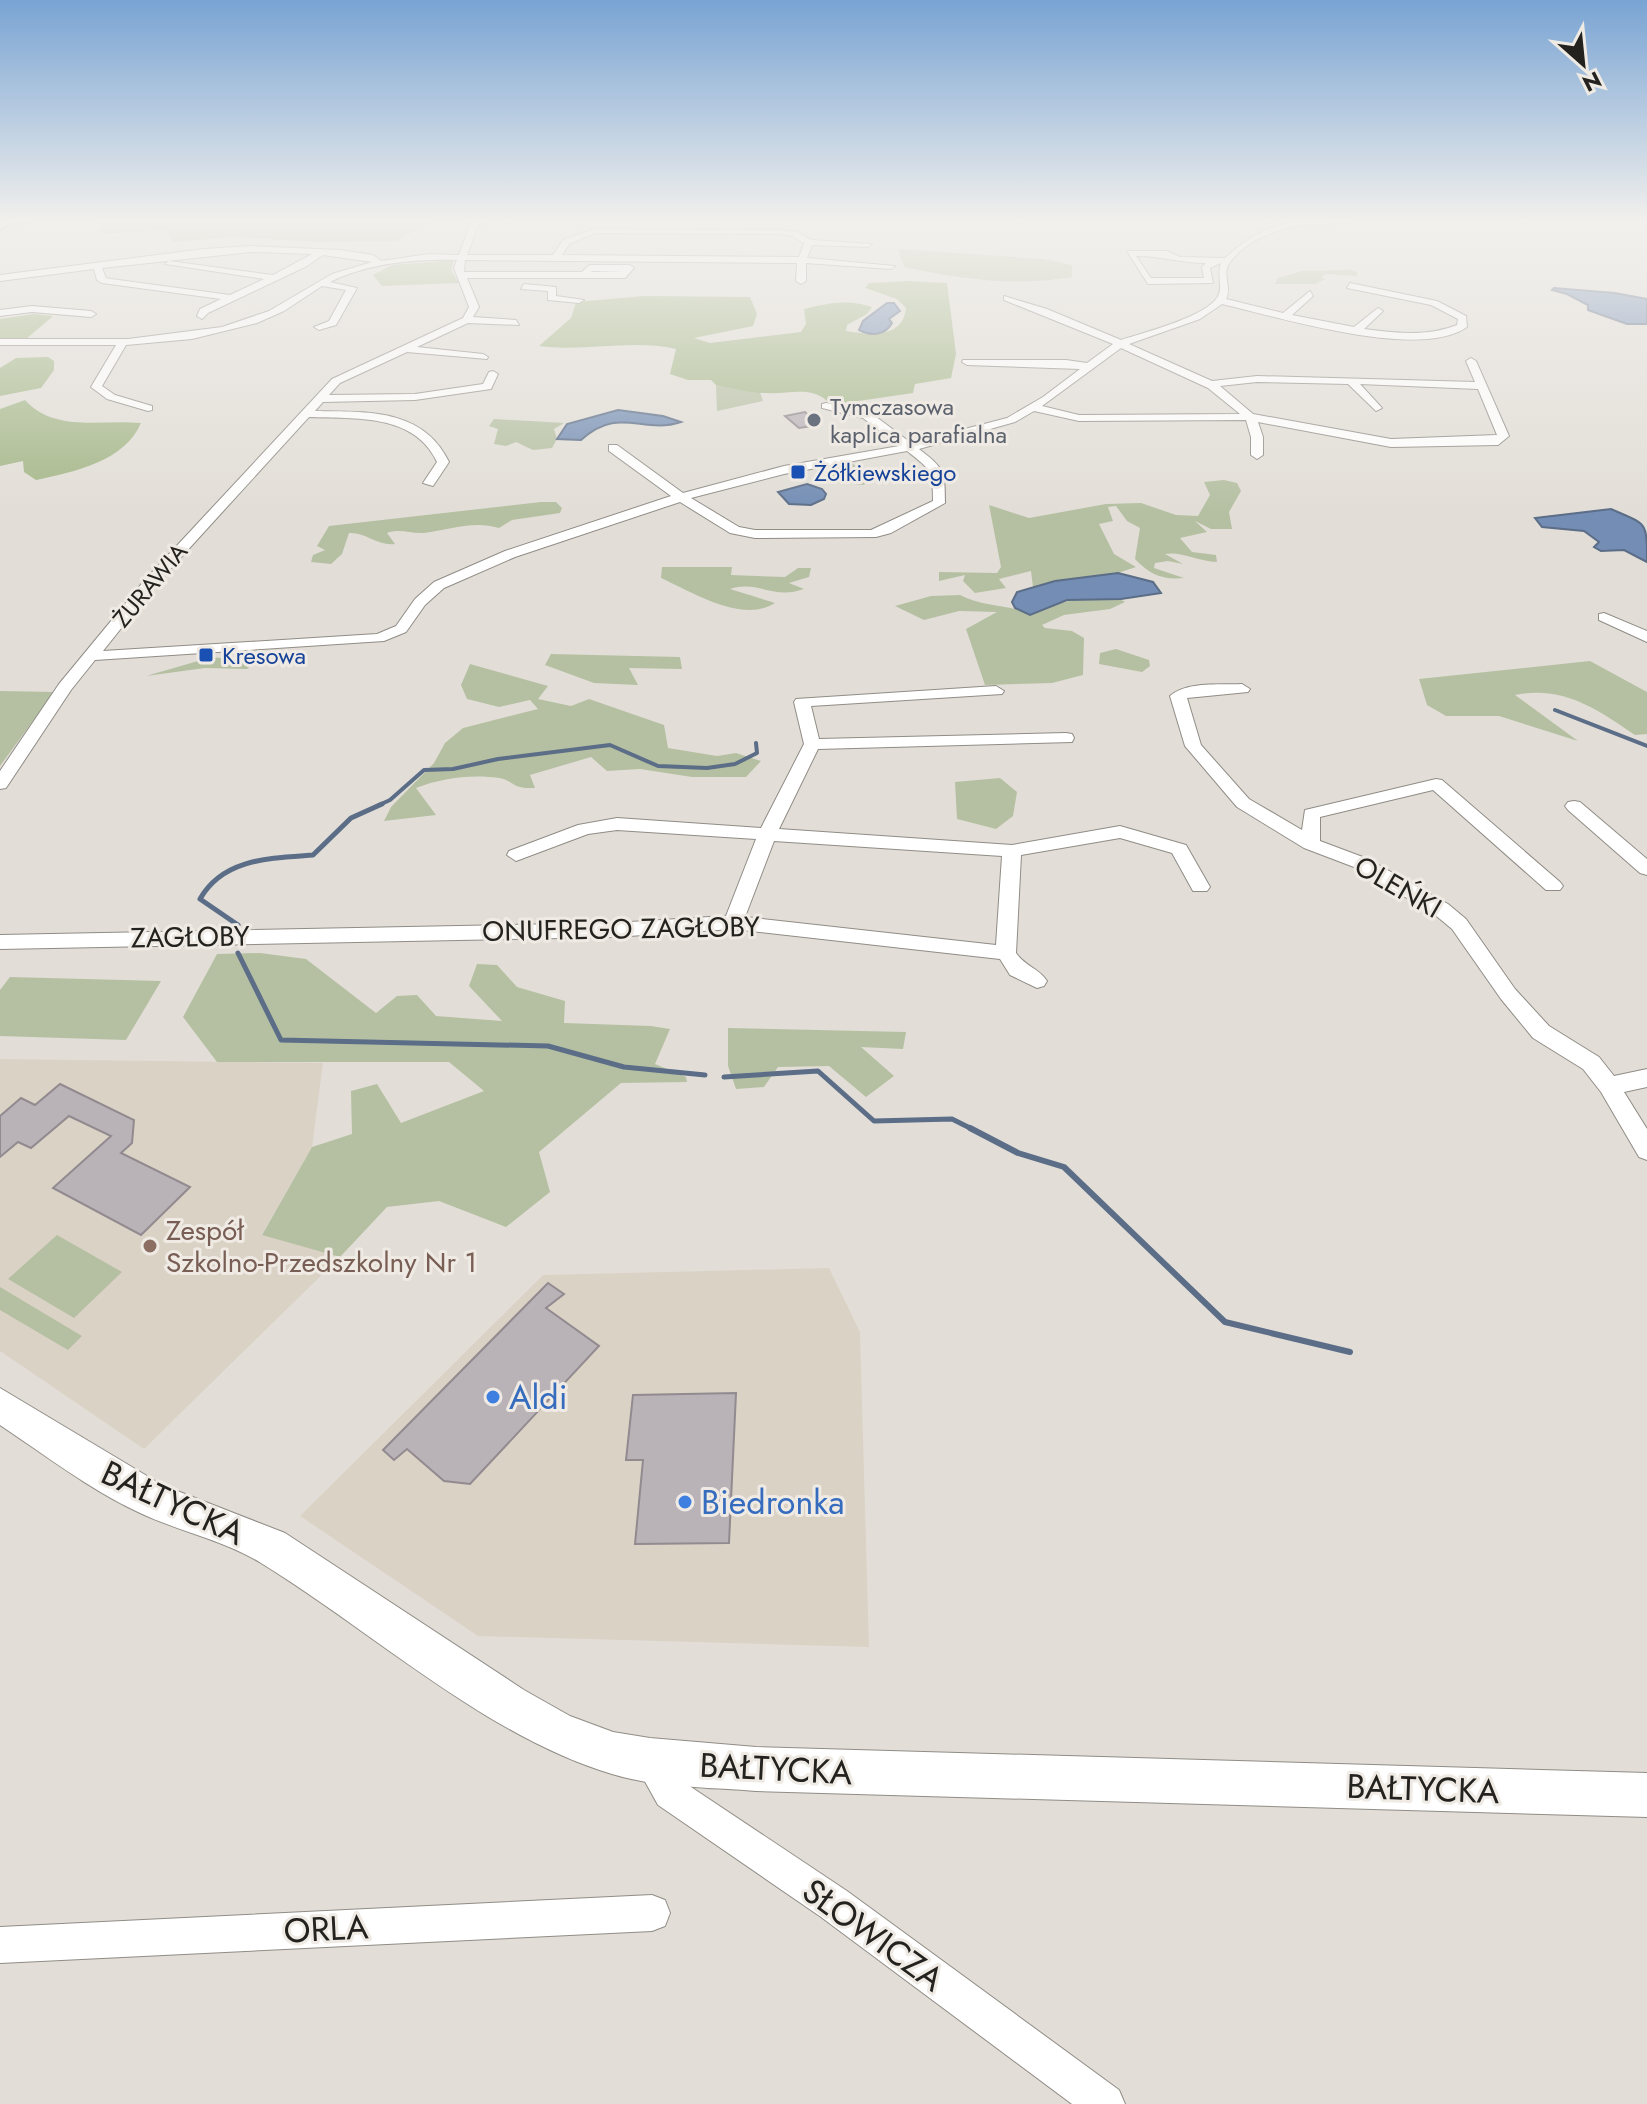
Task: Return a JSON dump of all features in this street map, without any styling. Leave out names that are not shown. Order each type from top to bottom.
[{"type":"main road","name":"BAŁTYCKA","points":[[0,1405],[91,1465],[151,1499],[271,1547],[534,1719],[587,1745],[650,1760],[844,1772],[1647,1795]]},
{"type":"street","points":[[0,342],[123,342],[186,336],[239,326],[262,317]]},
{"type":"street","points":[[319,327],[333,323],[336,317]]},
{"type":"street","points":[[1054,317],[1211,385],[1229,396],[1249,417],[1259,437],[1257,455]]},
{"type":"street","points":[[91,656],[379,638],[393,634],[401,629],[420,602],[439,585],[477,567],[682,498],[784,470],[911,447],[987,429],[1035,408],[1119,344],[1196,317]]},
{"type":"street","points":[[1301,317],[1397,337],[1428,338],[1452,334],[1462,327],[1461,317]]},
{"type":"street","points":[[1357,330],[1371,317]]},
{"type":"street","points":[[467,320],[520,318],[501,336]]},
{"type":"street","name":"ŻURAWIA","points":[[0,784],[65,687],[165,564],[336,381],[467,320]]},
{"type":"street","points":[[123,342],[96,387],[111,397],[148,408]]},
{"type":"street","name":"ŻURAWIA","points":[[407,349],[483,357]]},
{"type":"street","points":[[1035,408],[1079,418],[1249,417],[1391,443],[1498,441],[1503,436],[1471,361]]},
{"type":"street","points":[[967,362],[1066,363],[1089,367]]},
{"type":"street","points":[[319,399],[446,394],[487,387],[493,374]]},
{"type":"street","points":[[1211,385],[1241,380],[1351,380],[1481,386]]},
{"type":"street","points":[[1351,380],[1376,408]]},
{"type":"street","points":[[613,448],[682,498],[735,530],[755,534],[878,532],[931,510],[939,503],[939,475],[935,467],[867,415],[826,406]]},
{"type":"street","points":[[305,414],[399,421],[426,434],[440,449],[443,462],[429,483]]},
{"type":"street","points":[[1604,617],[1647,637]]},
{"type":"street","name":"OLEŃKI","points":[[1242,689],[1192,691],[1178,696],[1193,746],[1243,803],[1311,844],[1361,863],[1441,909],[1459,924],[1508,994],[1541,1032],[1591,1063],[1609,1086],[1647,1150]]},
{"type":"street","points":[[733,922],[768,833],[812,744],[802,702],[996,691]]},
{"type":"street","points":[[812,744],[1066,738]]},
{"type":"street","points":[[1311,844],[1311,814],[1436,784],[1553,886]]},
{"type":"street","points":[[1574,806],[1647,869]]},
{"type":"street","points":[[516,855],[584,829],[617,824],[1012,851],[1120,832],[1179,849],[1200,887]]},
{"type":"street","points":[[1012,851],[1006,953],[1017,970],[1037,981]]},
{"type":"street","name":"ONUFREGO ZAGŁOBY","points":[[379,933],[614,930],[733,922],[1006,953]]},
{"type":"street","name":"ZAGŁOBY","points":[[0,942],[379,933]]},
{"type":"street","points":[[1609,1086],[1647,1078]]},
{"type":"street","name":"SŁOWICZA","points":[[650,1760],[670,1793],[834,1904],[1105,2104]]},
{"type":"street","name":"ORLA","points":[[0,1945],[652,1913]]},
{"type":"shaded area","name":"Zespół Szkolno-Przedszkolny Nr 1","points":[[0,1059],[323,1063],[312,1147],[262,1234],[340,1257],[144,1449],[0,1351]]},
{"type":"shaded area","points":[[829,1268],[860,1332],[869,1647],[478,1636],[300,1516],[543,1275]]},
{"type":"green space","points":[[52,317],[26,339],[0,340],[0,319]]},
{"type":"green space","points":[[571,317],[756,317],[753,326],[694,338],[710,343],[801,332],[806,324],[805,317],[861,317],[847,325],[846,331],[874,334],[892,330],[904,318],[951,317],[956,354],[951,378],[915,384],[913,393],[831,405],[809,393],[753,392],[716,385],[711,380],[688,380],[670,374],[676,349],[642,345],[539,346]]},
{"type":"green space","points":[[48,357],[54,361],[54,370],[41,388],[0,396],[0,368],[16,358]]},
{"type":"green space","points":[[716,385],[760,392],[763,401],[717,411]]},
{"type":"green space","points":[[25,400],[50,417],[64,421],[141,423],[123,447],[111,456],[82,468],[36,480],[24,472],[23,461],[0,466],[0,409]]},
{"type":"green space","points":[[494,419],[564,423],[554,429],[557,439],[552,448],[533,450],[516,442],[506,446],[494,444],[498,429],[489,426]]},
{"type":"green space","points":[[853,464],[864,471],[857,475],[867,479],[864,485],[835,482],[838,477],[829,476],[832,467]]},
{"type":"green space","points":[[1224,480],[1237,483],[1241,491],[1229,512],[1232,529],[1211,529],[1195,521],[1207,532],[1180,538],[1192,552],[1216,555],[1217,562],[1171,553],[1165,554],[1183,564],[1168,561],[1155,563],[1154,568],[1184,578],[1157,575],[1135,559],[1140,528],[1127,521],[1116,506],[1108,507],[1113,521],[1099,524],[1114,554],[1136,567],[1118,573],[1033,587],[1031,571],[999,579],[1006,588],[975,593],[963,581],[965,575],[939,581],[939,572],[997,573],[1001,567],[989,505],[1029,518],[1106,504],[1141,503],[1176,515],[1198,516],[1210,495],[1204,482]]},
{"type":"green space","points":[[556,502],[562,508],[560,513],[512,520],[499,528],[470,525],[424,533],[387,533],[395,544],[349,533],[342,554],[331,564],[311,562],[313,555],[325,550],[317,546],[329,526]]},
{"type":"green space","points":[[662,567],[732,567],[731,575],[785,577],[798,568],[811,568],[809,577],[789,583],[804,589],[793,592],[749,587],[730,589],[775,603],[762,609],[748,610],[718,604],[661,578]]},
{"type":"green space","points":[[960,595],[1030,614],[1064,602],[1091,597],[1104,596],[1125,602],[1110,609],[1064,615],[1042,625],[1072,631],[1084,638],[1083,675],[1052,683],[985,685],[966,629],[997,612],[959,611],[924,620],[895,606],[931,596]]},
{"type":"green space","points":[[1116,649],[1149,660],[1150,666],[1142,672],[1099,664],[1100,653]]},
{"type":"green space","points":[[551,654],[680,657],[682,669],[629,668],[638,685],[594,683],[545,665]]},
{"type":"green space","points":[[212,657],[255,662],[247,669],[205,668],[146,676]]},
{"type":"green space","points":[[1590,661],[1647,692],[1647,734],[1635,735],[1593,708],[1549,693],[1515,695],[1578,741],[1499,716],[1446,716],[1427,705],[1419,679]]},
{"type":"green space","points":[[470,664],[548,686],[538,699],[571,706],[589,699],[664,725],[668,748],[717,756],[736,753],[761,761],[746,777],[692,777],[640,769],[607,771],[591,757],[530,775],[535,788],[489,777],[446,779],[416,788],[436,815],[384,821],[391,807],[434,763],[445,743],[463,728],[538,709],[530,700],[499,707],[467,699],[461,685]]},
{"type":"green space","points":[[0,691],[54,692],[0,766]]},
{"type":"green space","points":[[1000,778],[1017,792],[1013,816],[996,829],[957,819],[955,782]]},
{"type":"green space","points":[[260,953],[306,959],[376,1013],[397,996],[417,995],[436,1016],[502,1021],[469,986],[477,964],[497,965],[517,987],[565,1001],[564,1023],[670,1029],[655,1064],[686,1077],[687,1082],[621,1083],[539,1152],[550,1192],[506,1227],[439,1201],[387,1207],[340,1257],[262,1235],[312,1147],[352,1134],[351,1091],[377,1084],[401,1123],[484,1091],[449,1062],[217,1062],[183,1017],[217,954]]},
{"type":"green space","points":[[10,977],[161,981],[126,1040],[0,1036],[0,990]]},
{"type":"green space","points":[[728,1028],[906,1032],[903,1049],[861,1047],[894,1076],[866,1097],[829,1066],[778,1067],[764,1087],[736,1089],[728,1066]]},
{"type":"green space","points":[[57,1235],[122,1272],[74,1318],[8,1279]]},
{"type":"green space","points":[[0,1287],[82,1336],[68,1350],[0,1310]]},
{"type":"water","points":[[868,317],[891,317],[889,319],[892,323],[877,334],[859,330]]},
{"type":"water","points":[[1608,317],[1647,317],[1647,324],[1627,324]]},
{"type":"water","points":[[618,410],[663,416],[681,422],[654,425],[619,422],[607,424],[581,440],[557,439],[567,424]]},
{"type":"water","points":[[807,484],[822,489],[826,494],[824,499],[811,505],[789,504],[778,492]]},
{"type":"water","points":[[1611,509],[1642,526],[1647,562],[1624,550],[1601,551],[1594,547],[1599,542],[1584,531],[1542,527],[1535,518]]},
{"type":"water","points":[[1118,573],[1153,582],[1161,593],[1121,599],[1067,600],[1030,615],[1015,608],[1012,602],[1017,592],[1055,581]]},
{"type":"building","points":[[805,412],[819,425],[799,428],[785,416]]},
{"type":"building","points":[[60,1084],[134,1120],[132,1143],[121,1153],[190,1187],[141,1235],[53,1188],[111,1136],[69,1116],[31,1148],[18,1142],[0,1157],[0,1116],[21,1098],[35,1105]]},
{"type":"building","name":"Aldi","points":[[548,1283],[564,1294],[546,1308],[599,1346],[470,1484],[444,1481],[407,1449],[394,1460],[383,1450]]},
{"type":"building","name":"Biedronka","points":[[736,1393],[729,1543],[635,1544],[643,1460],[626,1460],[633,1395]]},
{"type":"waterway","points":[[1555,710],[1647,746]]},
{"type":"waterway","points":[[377,806],[390,800],[424,770],[453,769],[498,759],[610,745],[658,766],[707,768],[735,764],[757,753],[756,743]]},
{"type":"waterway","points":[[238,925],[200,899],[221,875],[265,859],[313,855],[351,818],[382,804]]},
{"type":"waterway","points":[[238,953],[281,1040],[548,1046],[624,1067],[705,1075]]},
{"type":"waterway","points":[[724,1077],[818,1071],[874,1121],[952,1119],[970,1128]]},
{"type":"waterway","points":[[970,1128],[974,1130]]},
{"type":"waterway","points":[[970,1128],[1018,1153],[1064,1167],[1225,1322],[1350,1352]]},
{"type":"place","name":"Tymczasowa kaplica parafialna","points":[[814,420]]},
{"type":"place","name":"Żółkiewskiego","points":[[798,472]]},
{"type":"place","name":"Kresowa","points":[[206,655]]},
{"type":"place","name":"Zespół Szkolno-Przedszkolny Nr 1","points":[[150,1246]]},
{"type":"place","name":"Aldi","points":[[493,1397]]},
{"type":"place","name":"Biedronka","points":[[685,1502]]}]
